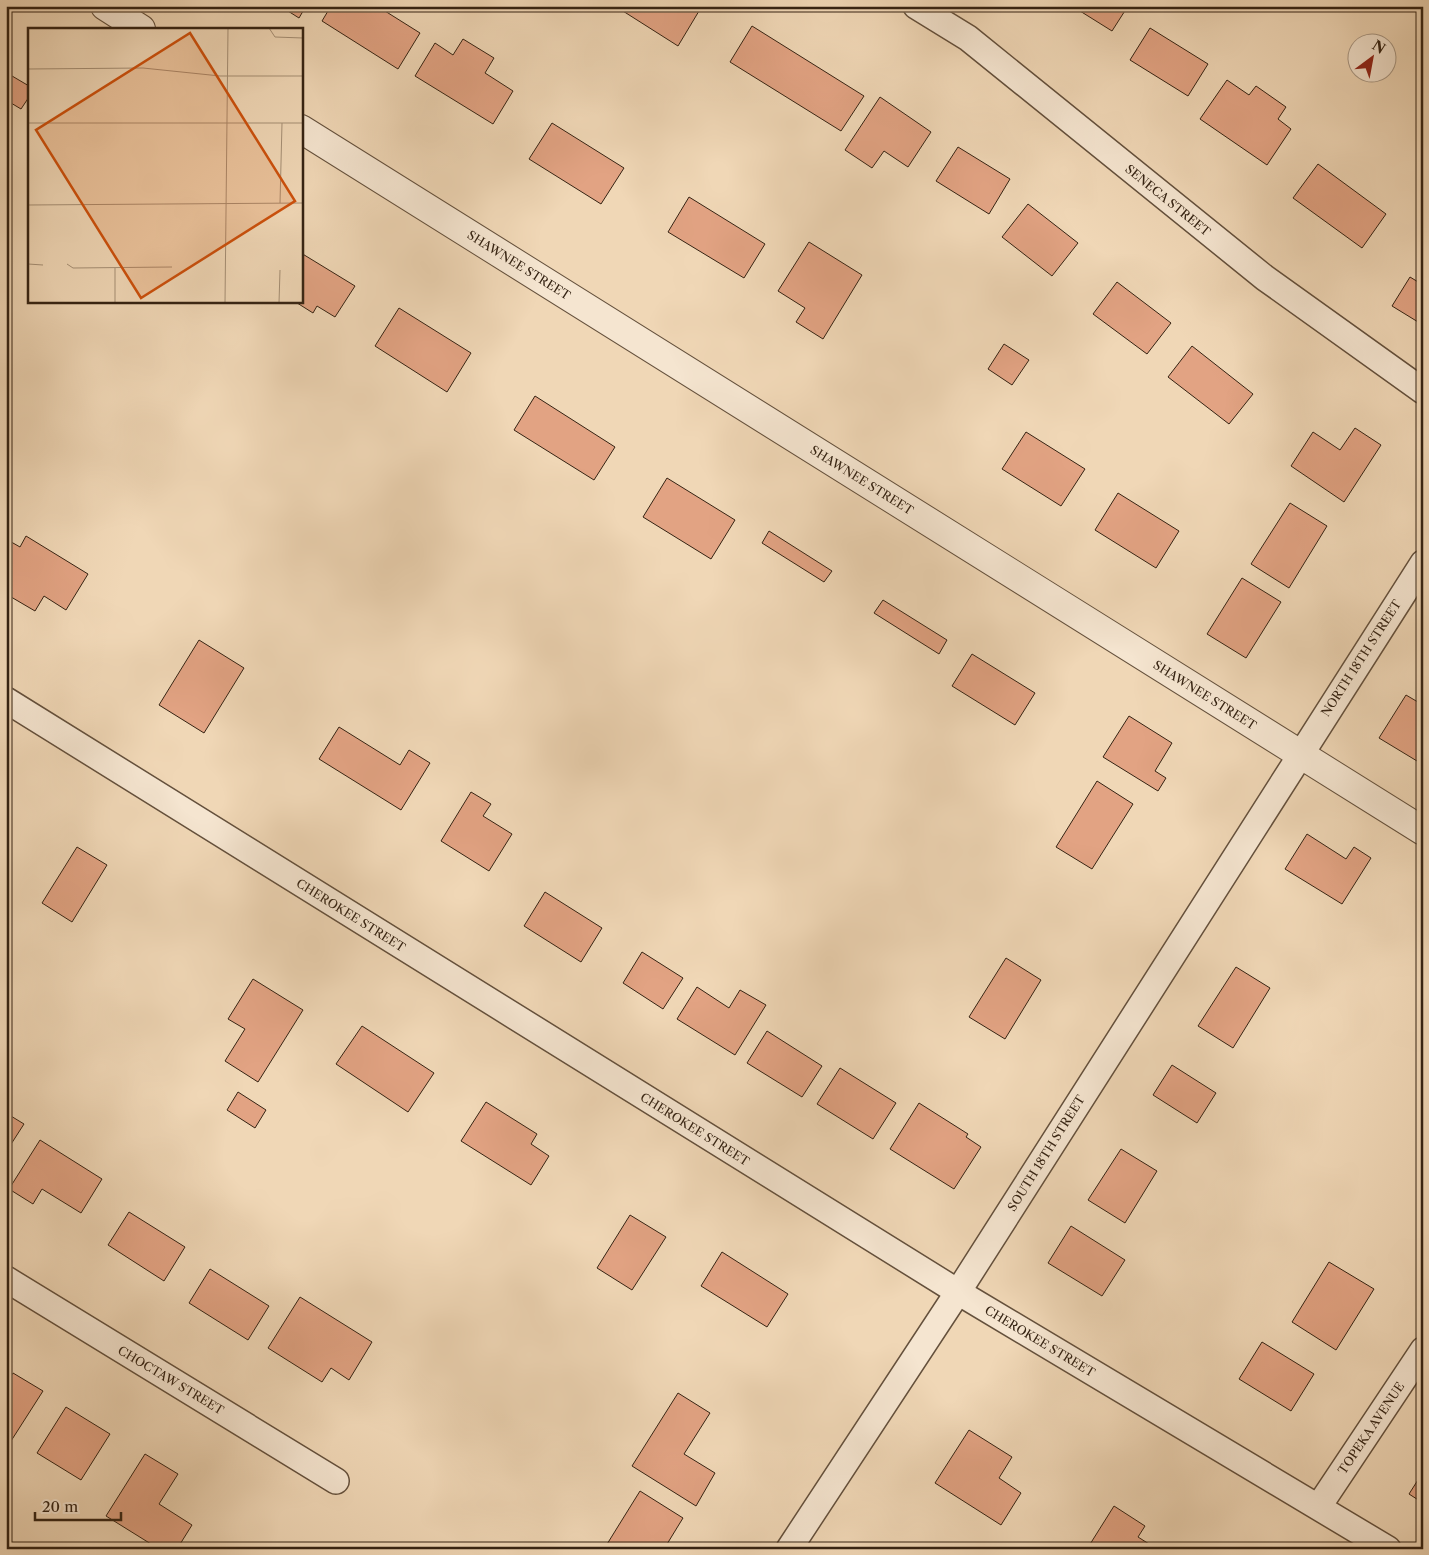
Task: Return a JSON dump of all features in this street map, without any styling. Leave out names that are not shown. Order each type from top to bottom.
[{"type":"street","points":[[105,6],[139,28]]},
{"type":"street","name":"SENECA STREET","points":[[916,6],[968,38],[1265,278],[1423,391]]},
{"type":"street","name":"SHAWNEE STREET","points":[[302,130],[1423,831]]},
{"type":"street","name":"NORTH 18TH STREET","points":[[1299,754],[1423,563]]},
{"type":"street","name":"CHEROKEE STREET","points":[[6,700],[958,1292],[1319,1506],[1388,1549]]},
{"type":"street","name":"SOUTH 18TH STREET","points":[[789,1549],[958,1292],[1299,754]]},
{"type":"street","name":"CHOCTAW STREET","points":[[6,1279],[336,1481]]},
{"type":"street","name":"TOPEKA AVENUE","points":[[1319,1506],[1423,1350]]},
{"type":"building","points":[[280,6],[306,6],[299,18]]},
{"type":"building","points":[[331,6],[377,6],[420,33],[398,69],[322,21]]},
{"type":"building","points":[[615,6],[702,6],[678,46]]},
{"type":"building","points":[[1072,6],[1128,6],[1112,31]]},
{"type":"building","points":[[752,26],[864,96],[841,131],[730,62]]},
{"type":"building","points":[[1150,28],[1208,64],[1188,96],[1130,60]]},
{"type":"building","points":[[463,39],[494,58],[485,73],[513,91],[493,124],[415,76],[435,43],[453,55]]},
{"type":"building","points":[[7,73],[28,85],[28,98],[21,109],[6,100]]},
{"type":"building","points":[[1227,80],[1249,95],[1256,86],[1286,107],[1278,119],[1291,129],[1267,165],[1200,119]]},
{"type":"building","points":[[880,97],[931,132],[908,167],[884,151],[872,168],[845,150]]},
{"type":"building","points":[[552,123],[624,168],[601,204],[529,159]]},
{"type":"building","points":[[958,147],[1010,179],[989,214],[936,181]]},
{"type":"building","points":[[1318,164],[1386,214],[1362,248],[1293,198]]},
{"type":"building","points":[[689,197],[765,244],[744,278],[668,232]]},
{"type":"building","points":[[1028,204],[1078,243],[1052,276],[1002,237]]},
{"type":"building","points":[[809,242],[862,275],[823,339],[796,322],[805,308],[778,291]]},
{"type":"building","points":[[302,254],[355,286],[335,317],[317,306],[313,313],[296,302],[302,302]]},
{"type":"building","points":[[1410,277],[1423,285],[1423,325],[1392,306]]},
{"type":"building","points":[[1117,282],[1171,323],[1147,354],[1093,314]]},
{"type":"building","points":[[399,308],[471,353],[447,392],[375,346]]},
{"type":"building","points":[[1004,344],[1029,360],[1012,385],[988,369]]},
{"type":"building","points":[[1192,346],[1253,394],[1229,424],[1168,377]]},
{"type":"building","points":[[535,396],[615,447],[594,480],[514,430]]},
{"type":"building","points":[[1355,428],[1381,445],[1344,502],[1291,466],[1313,432],[1340,450]]},
{"type":"building","points":[[1026,432],[1085,469],[1061,506],[1002,469]]},
{"type":"building","points":[[667,478],[735,520],[711,559],[643,517]]},
{"type":"building","points":[[1118,493],[1179,531],[1156,568],[1095,530]]},
{"type":"building","points":[[1290,503],[1327,526],[1289,588],[1251,564]]},
{"type":"building","points":[[769,531],[832,571],[824,582],[762,543]]},
{"type":"building","points":[[26,536],[88,574],[66,610],[44,596],[35,611],[6,594],[6,539],[20,547]]},
{"type":"building","points":[[1242,578],[1281,602],[1246,658],[1207,634]]},
{"type":"building","points":[[883,600],[947,640],[939,654],[874,613]]},
{"type":"building","points":[[199,640],[244,668],[204,733],[159,705]]},
{"type":"building","points":[[972,654],[1035,693],[1015,725],[952,686]]},
{"type":"building","points":[[1406,695],[1423,705],[1423,751],[1417,761],[1379,738]]},
{"type":"building","points":[[1129,716],[1172,743],[1155,771],[1166,778],[1158,791],[1103,757]]},
{"type":"building","points":[[339,727],[400,765],[409,750],[430,763],[401,810],[319,759]]},
{"type":"building","points":[[1097,781],[1133,804],[1092,869],[1056,847]]},
{"type":"building","points":[[471,792],[491,804],[483,816],[512,834],[489,871],[441,841]]},
{"type":"building","points":[[1307,834],[1346,859],[1354,847],[1371,858],[1342,904],[1285,869]]},
{"type":"building","points":[[77,847],[107,865],[72,922],[42,903]]},
{"type":"building","points":[[545,892],[602,928],[581,962],[524,926]]},
{"type":"building","points":[[642,952],[683,978],[663,1009],[623,983]]},
{"type":"building","points":[[1006,958],[1041,980],[1005,1039],[969,1017]]},
{"type":"building","points":[[1236,967],[1270,988],[1233,1048],[1198,1026]]},
{"type":"building","points":[[253,979],[303,1010],[258,1082],[225,1061],[245,1029],[228,1019]]},
{"type":"building","points":[[697,987],[729,1008],[740,990],[766,1005],[735,1055],[677,1019]]},
{"type":"building","points":[[362,1026],[434,1073],[408,1112],[336,1064]]},
{"type":"building","points":[[767,1031],[822,1066],[802,1097],[747,1063]]},
{"type":"building","points":[[1172,1065],[1216,1093],[1197,1123],[1153,1095]]},
{"type":"building","points":[[840,1068],[896,1103],[873,1139],[817,1104]]},
{"type":"building","points":[[238,1092],[266,1110],[255,1128],[227,1110]]},
{"type":"building","points":[[486,1102],[537,1134],[531,1144],[549,1156],[531,1185],[461,1141]]},
{"type":"building","points":[[919,1103],[968,1134],[966,1137],[981,1147],[954,1189],[890,1149]]},
{"type":"building","points":[[6,1113],[24,1124],[6,1152]]},
{"type":"building","points":[[40,1140],[102,1179],[81,1213],[42,1189],[33,1204],[9,1189]]},
{"type":"building","points":[[1121,1149],[1157,1171],[1125,1223],[1088,1200]]},
{"type":"building","points":[[129,1212],[185,1247],[164,1281],[108,1245]]},
{"type":"building","points":[[630,1215],[666,1237],[632,1290],[597,1268]]},
{"type":"building","points":[[1071,1226],[1125,1260],[1102,1296],[1048,1263]]},
{"type":"building","points":[[722,1252],[788,1294],[767,1327],[701,1286]]},
{"type":"building","points":[[1329,1262],[1374,1289],[1336,1350],[1292,1322]]},
{"type":"building","points":[[210,1269],[269,1306],[248,1340],[189,1303]]},
{"type":"building","points":[[300,1297],[372,1342],[349,1380],[331,1368],[322,1382],[268,1348]]},
{"type":"building","points":[[1262,1342],[1314,1374],[1291,1411],[1239,1379]]},
{"type":"building","points":[[13,1373],[43,1391],[11,1441],[6,1438],[6,1384]]},
{"type":"building","points":[[678,1393],[710,1413],[684,1454],[715,1473],[696,1506],[632,1466]]},
{"type":"building","points":[[66,1407],[110,1434],[81,1480],[37,1453]]},
{"type":"building","points":[[969,1430],[1012,1457],[999,1478],[1021,1493],[1001,1525],[935,1483]]},
{"type":"building","points":[[145,1454],[178,1474],[159,1504],[192,1525],[177,1549],[159,1549],[106,1516]]},
{"type":"building","points":[[1423,1472],[1423,1503],[1409,1494]]},
{"type":"building","points":[[640,1491],[683,1518],[664,1549],[604,1549]]},
{"type":"building","points":[[1114,1506],[1145,1526],[1138,1537],[1157,1549],[1087,1549]]}]
